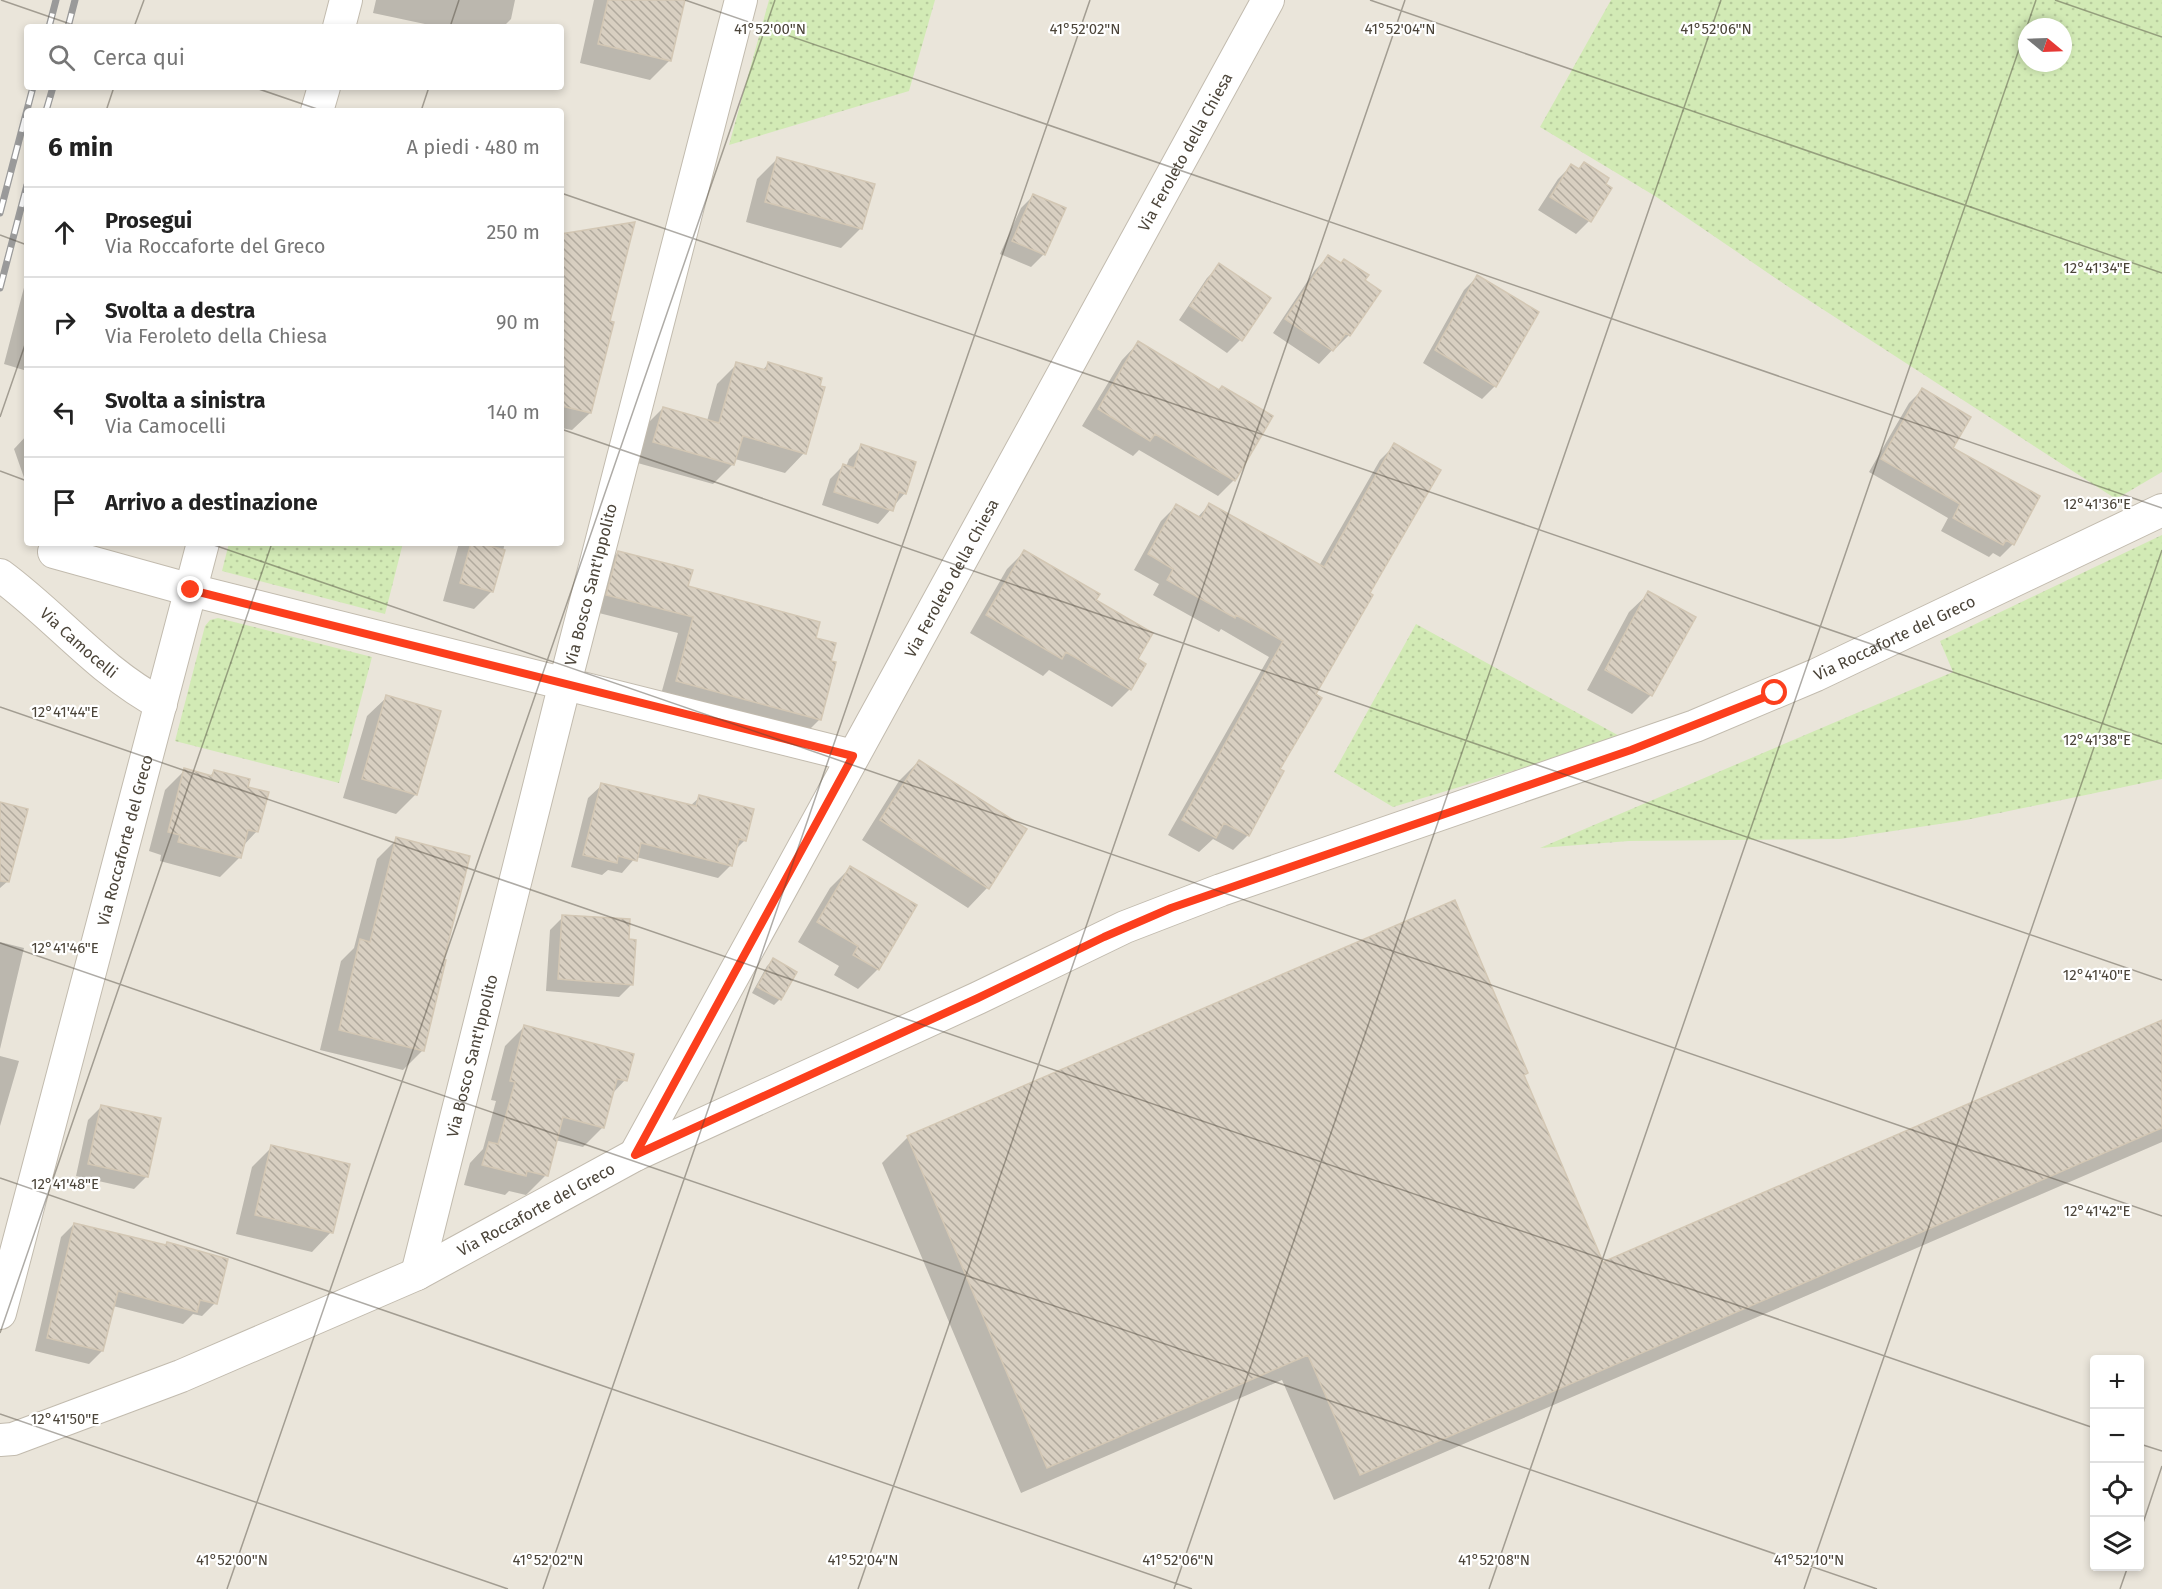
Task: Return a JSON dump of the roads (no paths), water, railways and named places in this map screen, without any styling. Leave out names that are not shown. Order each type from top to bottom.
[{"type":"street","points":[[340,24],[346,0]]},
{"type":"street","name":"Via Bosco Sant'Ippolito","points":[[417,1274],[565,683],[741,0]]},
{"type":"street","name":"Via Feroleto della Chiesa","points":[[635,1155],[1268,0]]},
{"type":"street","points":[[318,108],[323,90]]},
{"type":"street","name":"Via Roccaforte del Greco","points":[[0,1440],[14,1439],[181,1376],[417,1274],[635,1155],[978,998],[1125,927],[1221,890],[1631,750],[1704,722],[1816,675],[2162,510]]},
{"type":"street","name":"Via Roccaforte del Greco","points":[[0,1313],[202,546]]},
{"type":"street","points":[[54,552],[191,590],[853,756]]},
{"type":"street","name":"Via Camocelli","points":[[0,575],[37,604],[101,664],[130,686],[160,704]]},
{"type":"railway","points":[[50,24],[56,0]]},
{"type":"railway","points":[[69,24],[75,0]]},
{"type":"railway","points":[[28,108],[32,90]]},
{"type":"railway","points":[[47,108],[52,90]]},
{"type":"railway","points":[[0,213],[24,121]]},
{"type":"railway","points":[[0,288],[24,196]]}]
